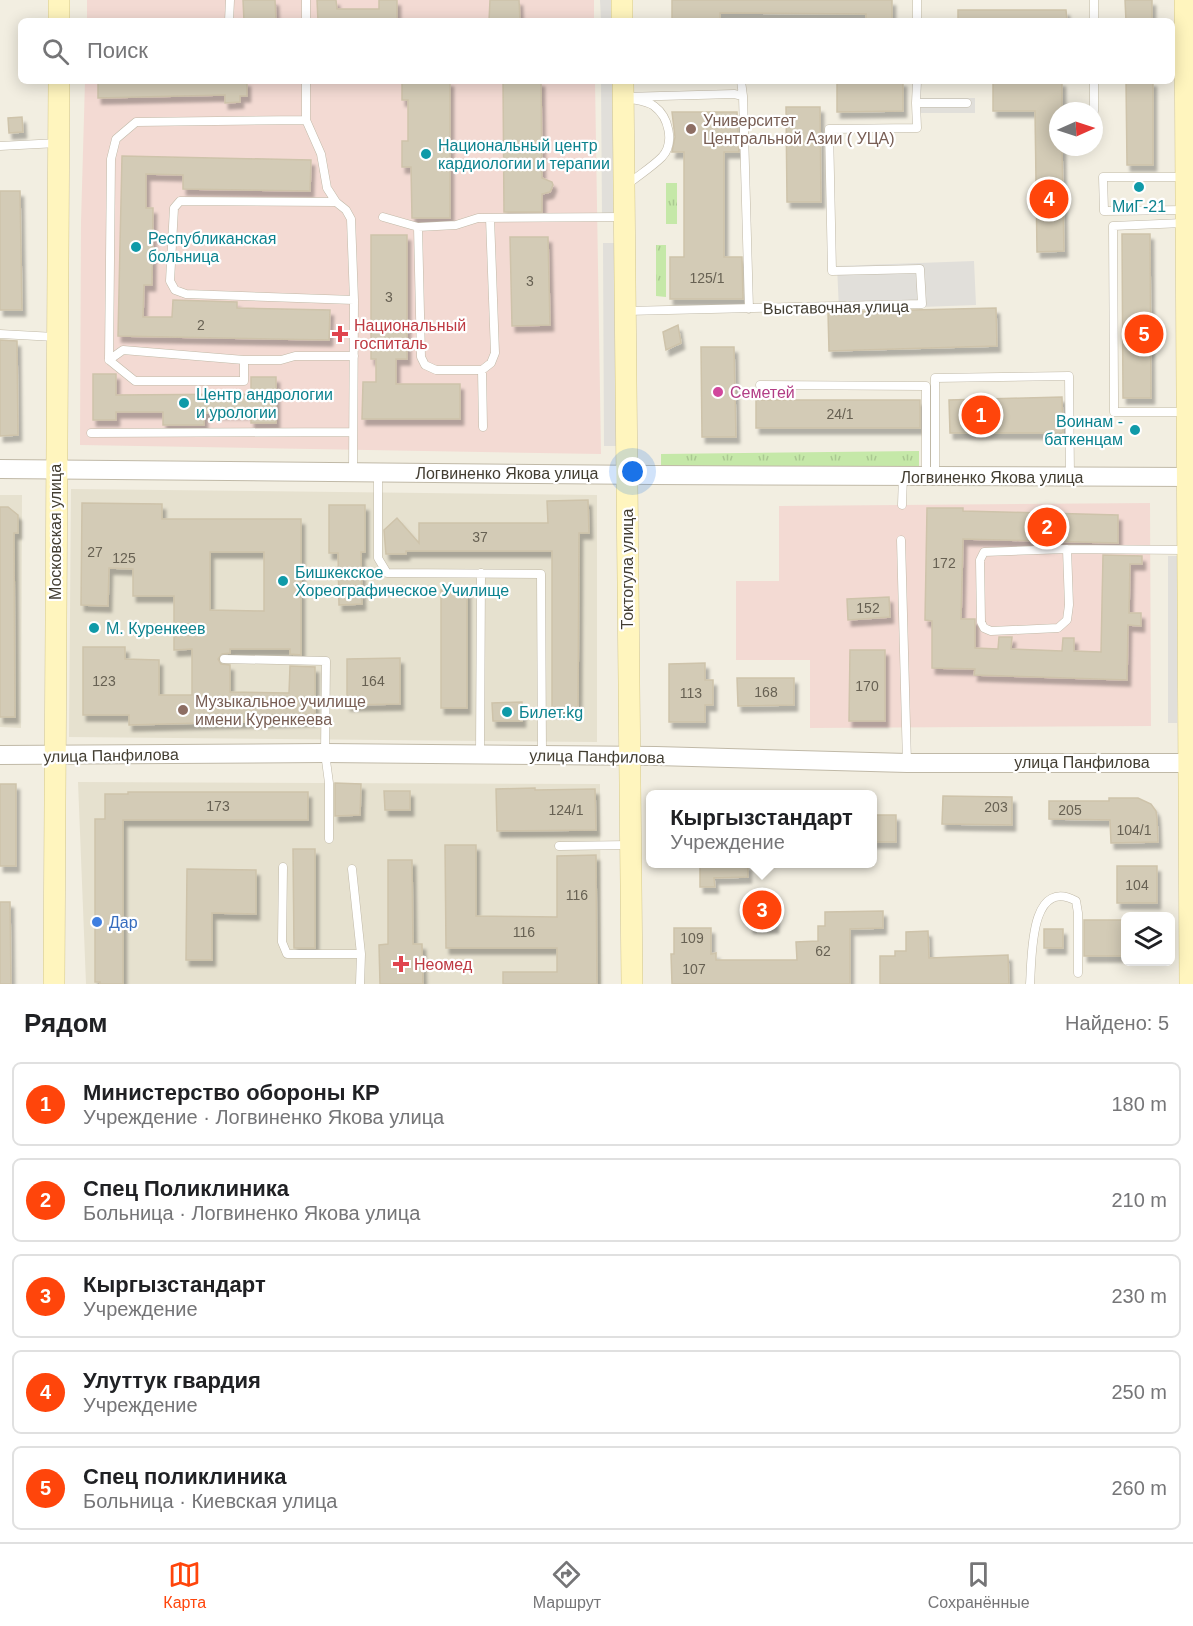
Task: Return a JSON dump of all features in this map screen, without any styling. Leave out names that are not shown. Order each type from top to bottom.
[{"type":"main road","points":[[59,0],[59,18]]},
{"type":"main road","points":[[622,0],[622,18]]},
{"type":"main road","points":[[1185,0],[1186,412],[1190,477],[1188,550],[1191,763],[1190,984]]},
{"type":"main road","name":"Московская улица","points":[[54,984],[53,756],[58,84]]},
{"type":"main road","name":"Токтогула улица","points":[[623,89],[632,984]]},
{"type":"street","name":"Логвиненко Якова улица","points":[[0,469],[1190,477]]},
{"type":"street","name":"улица Панфилова","points":[[0,755],[480,754],[907,763],[1191,763]]},
{"type":"lane","points":[[230,0],[230,18]]},
{"type":"lane","points":[[306,0],[306,18]]},
{"type":"lane","points":[[917,0],[917,18]]},
{"type":"lane","points":[[1094,0],[1094,18]]},
{"type":"lane","points":[[306,84],[306,120],[321,154],[327,188],[351,219],[354,300],[353,472]]},
{"type":"lane","points":[[741,84],[749,309]]},
{"type":"lane","points":[[917,84],[916,103],[967,103]]},
{"type":"lane","points":[[1094,84],[1094,102]]},
{"type":"lane","points":[[623,89],[641,95],[734,94],[743,96]]},
{"type":"lane","points":[[623,89],[653,105],[663,116],[668,125],[669,143],[663,155],[624,187]]},
{"type":"lane","name":"Выставочная улица","points":[[625,311],[922,304],[920,269],[832,271],[829,129],[917,128],[916,103]]},
{"type":"lane","points":[[110,360],[111,159],[116,139],[136,122],[306,120]]},
{"type":"lane","points":[[0,146],[58,143]]},
{"type":"lane","points":[[1185,177],[1103,177],[1104,211],[1185,216]]},
{"type":"lane","points":[[336,202],[180,201],[174,208],[170,281],[175,290],[186,294],[354,300]]},
{"type":"lane","points":[[383,217],[418,227],[456,225],[468,220],[490,218],[624,216]]},
{"type":"lane","points":[[1185,216],[1113,226],[1114,412],[1186,412]]},
{"type":"lane","points":[[418,227],[421,357],[425,365],[436,370],[482,370],[491,363],[495,352],[490,218]]},
{"type":"lane","points":[[0,334],[57,337]]},
{"type":"lane","points":[[110,360],[123,350],[244,360],[280,360],[296,356],[354,356]]},
{"type":"lane","points":[[110,360],[135,381],[244,381],[244,360]]},
{"type":"lane","points":[[482,370],[483,427]]},
{"type":"lane","points":[[931,477],[934,378],[1069,376],[1070,477]]},
{"type":"lane","points":[[760,385],[926,386],[931,477]]},
{"type":"lane","points":[[91,433],[353,432]]},
{"type":"lane","points":[[378,473],[378,558],[387,573],[541,574],[542,755]]},
{"type":"lane","points":[[902,505],[903,476]]},
{"type":"lane","points":[[901,540],[907,763]]},
{"type":"lane","points":[[1067,549],[1069,605],[1067,620],[1058,628],[991,631],[984,628],[981,622],[980,560],[984,552],[1067,549],[1188,550]]},
{"type":"lane","points":[[480,754],[481,573]]},
{"type":"lane","points":[[224,659],[326,661],[325,753],[329,783],[329,839]]},
{"type":"lane","points":[[559,846],[630,845]]},
{"type":"lane","points":[[283,867],[282,942],[287,954],[361,954]]},
{"type":"lane","points":[[352,869],[361,954],[360,984]]},
{"type":"lane","points":[[1030,984],[1034,924],[1039,911],[1050,899],[1067,896],[1076,901],[1078,973]]},
{"type":"shaded area","points":[[87,0],[594,0],[594,18],[87,18]]},
{"type":"shaded area","points":[[600,0],[622,0],[622,18],[601,18]]},
{"type":"shaded area","name":"Национальный госпиталь","points":[[85,84],[595,84],[601,454],[80,445],[81,222]]},
{"type":"shaded area","points":[[601,84],[622,84],[624,216],[602,217]]},
{"type":"shaded area","points":[[919,98],[975,98],[975,113],[919,113]]},
{"type":"shaded area","points":[[603,243],[624,243],[626,446],[604,446]]},
{"type":"shaded area","points":[[974,261],[976,305],[839,310],[837,266]]},
{"type":"shaded area","points":[[71,489],[597,495],[597,742],[69,737]]},
{"type":"shaded area","points":[[0,495],[22,495],[21,728],[0,727]]},
{"type":"shaded area","points":[[1150,503],[1151,726],[810,728],[810,660],[736,660],[736,581],[779,581],[779,506]]},
{"type":"shaded area","points":[[1168,556],[1177,556],[1177,723],[1168,723]]},
{"type":"shaded area","points":[[78,782],[600,784],[601,984],[86,984]]},
{"type":"green space","points":[[666,183],[677,183],[677,224],[666,224]]},
{"type":"green space","points":[[656,245],[666,245],[666,297],[656,296]]},
{"type":"green space","points":[[919,451],[919,467],[661,466],[661,454]]},
{"type":"building","points":[[243,0],[275,0],[276,18],[244,18]]},
{"type":"building","points":[[317,0],[336,0],[337,9],[379,9],[379,0],[397,0],[397,18],[318,18]]},
{"type":"building","points":[[490,0],[519,0],[520,18],[489,18]]},
{"type":"building","points":[[672,0],[892,0],[892,18],[866,18],[866,14],[720,13],[720,18],[672,18]]},
{"type":"building","points":[[1125,0],[1152,0],[1152,18],[1126,18]]},
{"type":"building","points":[[958,10],[1066,10],[1067,18],[958,18]]},
{"type":"building","points":[[98,84],[247,84],[247,96],[240,96],[240,102],[225,103],[225,95],[98,98]]},
{"type":"building","name":"Национальный центр кардиологии и терапии","points":[[402,84],[450,84],[450,218],[412,218],[411,167],[402,167],[402,141],[408,141],[408,100],[402,100]]},
{"type":"building","name":"Национальный центр кардиологии и терапии","points":[[503,84],[541,84],[542,178],[552,182],[553,185],[550,192],[542,194],[542,212],[504,212]]},
{"type":"building","points":[[837,84],[903,84],[903,111],[837,112]]},
{"type":"building","points":[[993,84],[1062,84],[1062,102],[1049,102],[1049,156],[1062,156],[1064,251],[1037,252],[1035,111],[993,111]]},
{"type":"building","points":[[1126,84],[1153,84],[1153,165],[1127,165]]},
{"type":"building","points":[[786,107],[820,107],[821,202],[787,202]]},
{"type":"building","points":[[672,112],[737,112],[739,152],[724,152],[724,257],[742,257],[743,299],[670,299],[670,257],[684,257],[684,152],[672,152],[675,137]]},
{"type":"building","points":[[22,117],[23,132],[9,133],[8,118]]},
{"type":"building","name":"Республиканская больница","points":[[122,156],[311,160],[310,191],[183,189],[183,175],[146,174],[146,208],[153,208],[152,285],[144,285],[143,317],[172,317],[173,300],[237,302],[237,308],[330,310],[329,340],[118,336]]},
{"type":"building","points":[[0,191],[20,191],[22,310],[0,310]]},
{"type":"building","points":[[1122,234],[1150,234],[1151,398],[1123,398]]},
{"type":"building","points":[[371,235],[407,235],[407,359],[396,359],[396,384],[460,384],[460,419],[362,419],[363,382],[376,382],[376,359],[371,359]]},
{"type":"building","points":[[510,237],[548,237],[550,325],[512,326]]},
{"type":"building","points":[[996,308],[997,346],[829,351],[828,312]]},
{"type":"building","points":[[678,325],[681,343],[666,350],[663,332]]},
{"type":"building","points":[[0,340],[17,341],[18,435],[0,436]]},
{"type":"building","name":"Семетей","points":[[701,347],[734,347],[736,437],[702,437]]},
{"type":"building","name":"Центр андрологии и урологии","points":[[93,374],[116,374],[116,395],[251,394],[251,377],[276,377],[276,423],[251,423],[251,413],[204,413],[204,425],[163,425],[163,412],[116,412],[116,420],[93,420]]},
{"type":"building","points":[[1062,397],[1063,433],[950,433],[949,400]]},
{"type":"building","points":[[756,400],[920,400],[920,428],[756,428]]},
{"type":"building","points":[[588,500],[589,533],[579,533],[578,711],[552,711],[552,551],[406,551],[406,554],[386,554],[384,530],[397,518],[419,543],[419,523],[548,523],[547,501]]},
{"type":"building","points":[[82,503],[162,504],[162,519],[301,519],[301,655],[290,654],[290,649],[230,649],[230,653],[222,654],[218,659],[221,664],[230,665],[230,692],[289,693],[290,666],[315,667],[315,720],[129,725],[129,715],[83,715],[83,647],[125,647],[125,659],[159,660],[159,695],[192,695],[192,649],[174,650],[174,596],[133,596],[133,569],[109,568],[108,606],[81,605]],"holes":[[[210,552],[264,552],[264,611],[210,610]]]},
{"type":"building","points":[[329,505],[365,505],[365,552],[361,552],[362,604],[339,605],[338,553],[329,553]]},
{"type":"building","points":[[0,507],[8,507],[18,515],[18,533],[14,533],[15,717],[0,717]]},
{"type":"building","points":[[927,508],[1118,515],[1118,543],[963,539],[961,619],[975,619],[975,648],[998,649],[999,637],[1012,637],[1011,649],[1062,651],[1063,638],[1074,638],[1074,651],[1101,652],[1103,555],[1142,556],[1142,564],[1130,564],[1129,613],[1141,613],[1141,626],[1128,625],[1127,680],[974,675],[975,669],[932,668],[932,621],[925,620]]},
{"type":"building","points":[[441,590],[467,590],[467,708],[441,708]]},
{"type":"building","points":[[889,597],[890,617],[848,620],[847,599]]},
{"type":"building","points":[[850,650],[885,650],[885,721],[849,721]]},
{"type":"building","points":[[400,658],[400,704],[347,705],[347,659]]},
{"type":"building","points":[[705,663],[705,680],[713,680],[713,705],[705,705],[705,722],[669,722],[669,664]]},
{"type":"building","points":[[737,678],[794,678],[794,705],[738,706]]},
{"type":"building","name":"Билет.kg","points":[[522,702],[522,721],[493,721],[492,703]]},
{"type":"building","points":[[335,783],[361,784],[360,815],[335,816]]},
{"type":"building","points":[[0,784],[16,784],[16,866],[0,866]]},
{"type":"building","points":[[535,788],[535,790],[595,789],[596,830],[497,831],[496,789]]},
{"type":"building","points":[[384,791],[410,791],[410,810],[385,810]]},
{"type":"building","points":[[128,792],[308,792],[308,820],[123,820],[123,984],[100,984],[100,982],[95,982],[95,819],[105,819],[105,794],[128,794]]},
{"type":"building","points":[[943,796],[1012,797],[1012,825],[942,824]]},
{"type":"building","points":[[1109,798],[1138,798],[1151,804],[1156,811],[1158,842],[1111,843],[1110,820],[1049,819],[1049,801],[1109,801]]},
{"type":"building","points":[[877,815],[896,815],[896,842],[877,842]]},
{"type":"building","points":[[445,845],[476,845],[476,916],[557,917],[557,856],[596,855],[597,984],[503,984],[503,972],[557,972],[557,948],[446,948]]},
{"type":"building","points":[[293,849],[315,849],[315,948],[294,948]]},
{"type":"building","points":[[388,860],[412,860],[413,944],[422,944],[423,984],[380,984],[379,945],[388,944]]},
{"type":"building","points":[[1117,866],[1157,866],[1157,903],[1117,903]]},
{"type":"building","points":[[700,868],[748,868],[748,877],[714,878],[715,887],[700,887]]},
{"type":"building","points":[[187,869],[256,870],[256,914],[212,913],[212,960],[186,960]]},
{"type":"building","points":[[775,893],[775,927],[750,927],[750,894]]},
{"type":"building","points":[[0,902],[10,902],[11,984],[0,984]]},
{"type":"building","points":[[883,911],[883,928],[850,929],[850,984],[672,984],[671,954],[674,954],[674,928],[711,928],[711,954],[716,953],[716,960],[797,960],[796,942],[818,941],[818,926],[825,926],[825,912]]},
{"type":"building","points":[[1084,920],[1121,920],[1121,956],[1084,956]]},
{"type":"building","points":[[1044,929],[1063,929],[1063,948],[1044,948]]},
{"type":"building","points":[[928,931],[929,958],[1008,955],[1009,984],[880,984],[880,956],[895,956],[895,951],[906,951],[906,932]]},
{"type":"place","name":"Университет Центральной Азии ( УЦА)","points":[[691,129]]},
{"type":"place","name":"Национальный центр кардиологии и терапии","points":[[426,154]]},
{"type":"place","name":"МиГ-21","points":[[1139,187]]},
{"type":"place","name":"Улуттук гвардия","points":[[1049,199]]},
{"type":"place","name":"Республиканская больница","points":[[136,247]]},
{"type":"place","name":"Национальный госпиталь","points":[[340,334]]},
{"type":"place","name":"Спец поликлиника","points":[[1144,334]]},
{"type":"place","name":"Семетей","points":[[718,392]]},
{"type":"place","name":"Центр андрологии и урологии","points":[[184,403]]},
{"type":"place","name":"Министерство обороны КР","points":[[981,415]]},
{"type":"place","name":"Воинам - баткенцам","points":[[1135,430]]},
{"type":"place","name":"Спец Поликлиника","points":[[1047,527]]},
{"type":"place","name":"Бишкекское Хореографическое Училище","points":[[283,581]]},
{"type":"place","name":"М. Куренкеев","points":[[94,628]]},
{"type":"place","name":"Музыкальное училище имени Куренкеева","points":[[183,710]]},
{"type":"place","name":"Билет.kg","points":[[507,712]]},
{"type":"place","name":"Кыргызстандарт","points":[[762,910]]},
{"type":"place","name":"Дар","points":[[97,922]]},
{"type":"place","name":"Неомед","points":[[401,964]]}]
